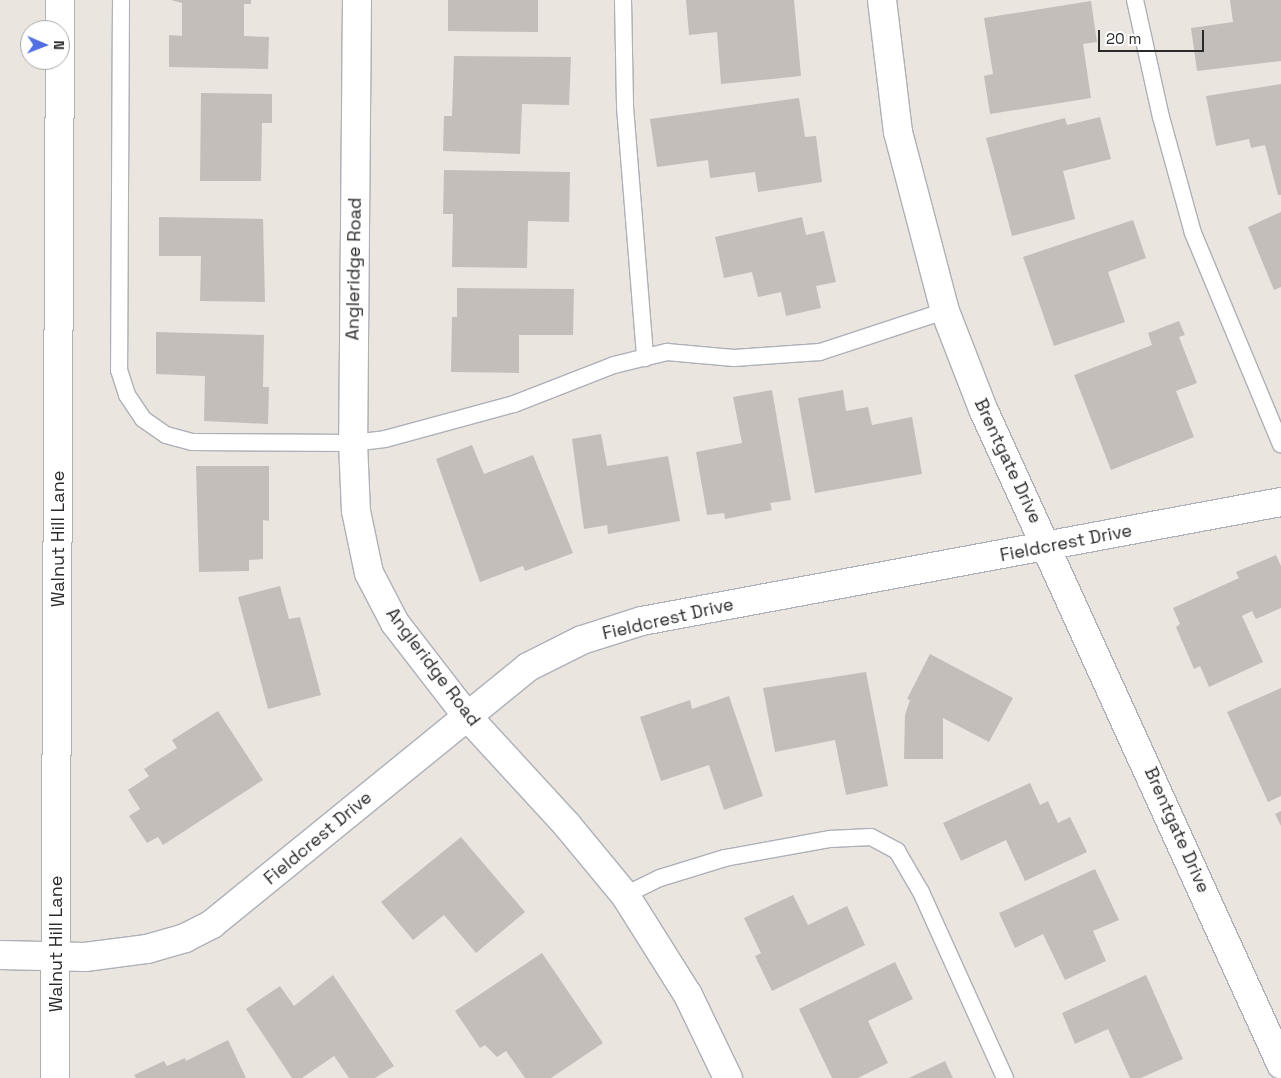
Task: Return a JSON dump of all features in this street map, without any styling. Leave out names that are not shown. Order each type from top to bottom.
[{"type":"street","name":"Walnut Hill Lane","points":[[55,1078],[60,0]]},
{"type":"street","name":"Angleridge Road","points":[[357,0],[353,443],[356,511],[369,573],[395,623],[466,715],[567,825],[625,895],[688,995],[728,1078]]},
{"type":"street","name":"Brentgate Drive","points":[[882,0],[898,132],[945,311],[983,409],[1048,547],[1281,1064]]},
{"type":"street","name":"Fieldcrest Drive","points":[[0,955],[85,957],[147,949],[185,938],[212,924],[466,715],[528,667],[582,640],[642,621],[1048,547],[1281,502]]},
{"type":"lane","points":[[121,0],[120,370],[127,395],[144,419],[166,435],[192,442],[353,443],[385,439],[514,404],[614,365],[667,352],[734,358],[820,352],[945,311]]},
{"type":"lane","points":[[623,0],[625,107],[645,358]]},
{"type":"lane","points":[[1135,0],[1161,117],[1192,233],[1281,444]]},
{"type":"lane","points":[[625,895],[660,878],[725,858],[830,839],[871,837],[897,850],[922,892],[1005,1078]]},
{"type":"building","points":[[171,0],[251,0],[251,4],[244,4],[244,36],[269,37],[268,69],[169,67],[169,35],[182,36],[182,3]]},
{"type":"building","points":[[448,0],[538,0],[538,32],[448,31]]},
{"type":"building","points":[[686,0],[794,0],[801,76],[721,84],[717,32],[689,35]]},
{"type":"building","points":[[1230,0],[1281,0],[1281,61],[1197,71],[1191,28],[1233,22]]},
{"type":"building","points":[[1091,1],[1097,42],[1083,44],[1091,98],[990,114],[984,76],[993,74],[984,18]]},
{"type":"building","points":[[454,56],[571,57],[569,105],[522,104],[520,154],[443,151],[444,116],[452,116]]},
{"type":"building","points":[[1281,84],[1281,195],[1278,195],[1265,145],[1251,148],[1249,139],[1216,146],[1206,96]]},
{"type":"building","points":[[201,93],[272,94],[272,123],[262,123],[261,181],[200,181]]},
{"type":"building","points":[[799,98],[805,137],[816,136],[822,182],[758,192],[755,172],[710,178],[708,160],[657,167],[650,119]]},
{"type":"building","points":[[1100,117],[1111,159],[1063,171],[1075,219],[1012,236],[986,138],[1065,118],[1067,125]]},
{"type":"building","points":[[444,170],[570,172],[569,222],[528,221],[527,268],[452,267],[453,214],[443,214]]},
{"type":"building","points":[[1281,212],[1281,287],[1274,290],[1248,227]]},
{"type":"building","points":[[159,217],[263,219],[265,302],[200,301],[201,256],[159,256]]},
{"type":"building","points":[[802,217],[806,235],[824,231],[836,282],[816,286],[821,308],[786,316],[781,292],[758,297],[752,272],[724,278],[715,237]]},
{"type":"building","points":[[1133,220],[1146,258],[1108,272],[1125,322],[1054,346],[1023,257]]},
{"type":"building","points":[[457,288],[574,289],[573,335],[519,335],[519,373],[451,372],[452,317],[457,317]]},
{"type":"building","points":[[1179,321],[1185,335],[1179,337],[1197,383],[1176,391],[1194,437],[1111,470],[1074,375],[1152,345],[1148,333]]},
{"type":"building","points":[[156,332],[264,335],[263,387],[269,387],[268,424],[204,421],[205,376],[156,374]]},
{"type":"building","points":[[772,390],[791,500],[770,503],[772,510],[725,519],[724,513],[707,515],[696,452],[742,443],[733,397]]},
{"type":"building","points":[[843,390],[846,411],[868,407],[872,425],[912,417],[922,474],[815,493],[798,398]]},
{"type":"building","points":[[601,434],[607,466],[668,456],[680,521],[608,534],[607,525],[584,529],[572,439]]},
{"type":"building","points":[[472,445],[484,474],[533,455],[573,553],[525,571],[523,566],[480,582],[436,459]]},
{"type":"building","points":[[196,466],[269,466],[269,521],[263,520],[263,559],[249,560],[249,571],[199,572]]},
{"type":"building","points":[[1276,555],[1281,566],[1281,608],[1256,619],[1252,611],[1242,616],[1263,662],[1209,687],[1200,666],[1194,669],[1176,627],[1180,624],[1173,608],[1239,578],[1236,572]]},
{"type":"building","points":[[280,586],[289,619],[300,617],[321,695],[268,709],[238,597]]},
{"type":"building","points":[[930,654],[1013,698],[989,742],[943,718],[943,759],[904,759],[905,715],[910,700],[907,699]]},
{"type":"building","points":[[866,672],[888,786],[846,795],[835,740],[775,752],[763,688]]},
{"type":"building","points":[[1281,688],[1281,796],[1268,802],[1227,712]]},
{"type":"building","points":[[729,696],[763,796],[724,810],[709,765],[661,781],[640,717],[690,700],[692,709]]},
{"type":"building","points":[[218,711],[263,780],[163,845],[158,837],[147,843],[129,816],[140,809],[128,790],[149,776],[144,769],[177,748],[172,740]]},
{"type":"building","points":[[1030,783],[1040,805],[1048,801],[1058,823],[1070,817],[1087,852],[1025,881],[1006,840],[961,861],[943,823]]},
{"type":"building","points":[[1281,811],[1281,826],[1275,814]]},
{"type":"building","points":[[461,837],[525,912],[476,953],[444,915],[413,940],[381,902]]},
{"type":"building","points":[[1095,869],[1119,920],[1093,931],[1106,961],[1065,980],[1043,934],[1015,948],[999,913]]},
{"type":"building","points":[[793,895],[808,925],[847,906],[865,945],[772,991],[755,956],[761,953],[744,918]]},
{"type":"building","points":[[542,953],[603,1043],[551,1078],[525,1078],[506,1051],[497,1057],[485,1045],[480,1048],[455,1011]]},
{"type":"building","points":[[895,962],[913,999],[868,1021],[888,1063],[858,1078],[832,1078],[799,1009]]},
{"type":"building","points":[[333,975],[394,1066],[375,1078],[349,1078],[334,1056],[302,1078],[292,1078],[246,1009],[280,986],[294,1006]]},
{"type":"building","points":[[1146,975],[1183,1059],[1141,1078],[1130,1078],[1108,1029],[1075,1044],[1062,1013]]},
{"type":"building","points":[[228,1040],[246,1078],[136,1078],[134,1075],[164,1061],[167,1066],[185,1058],[186,1061]]},
{"type":"building","points":[[945,1061],[953,1078],[909,1078]]}]
